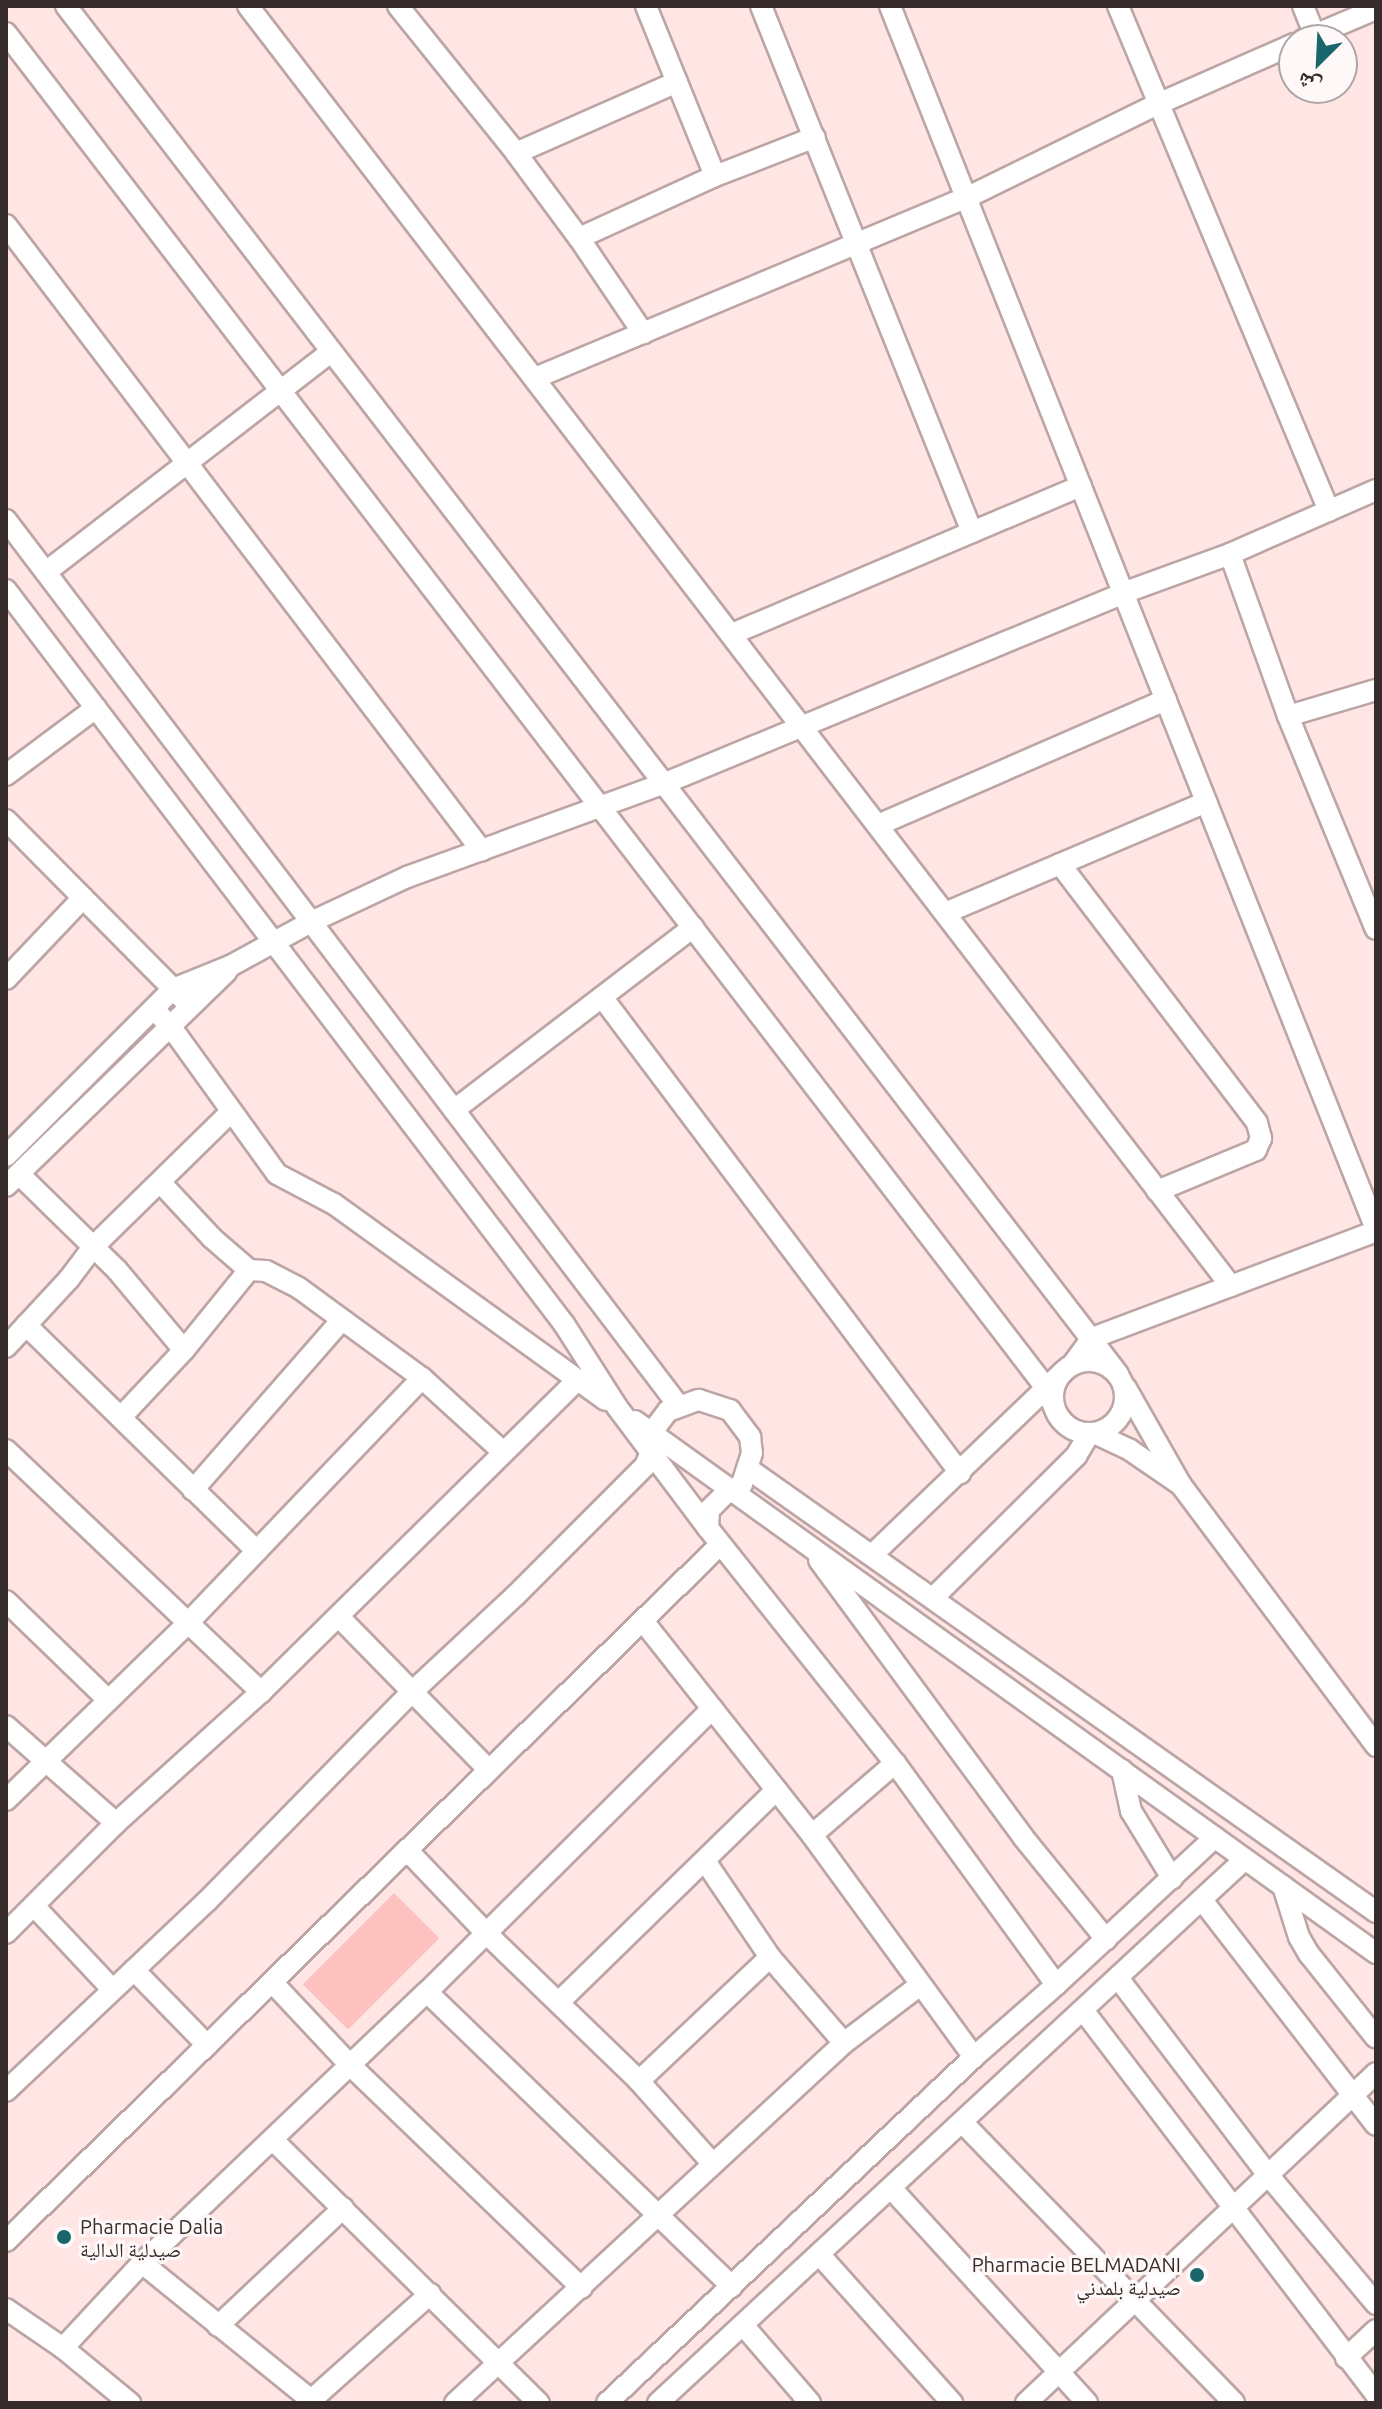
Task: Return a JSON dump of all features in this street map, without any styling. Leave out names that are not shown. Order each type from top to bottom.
[{"type":"street","points":[[66,6],[1092,1338],[1121,1379],[1181,1485],[1376,1746]]},
{"type":"street","points":[[248,6],[804,726],[1231,1286]]},
{"type":"street","points":[[398,6],[516,153],[579,238],[643,333]]},
{"type":"street","points":[[646,6],[715,176]]},
{"type":"street","points":[[761,6],[972,532]]},
{"type":"street","points":[[872,1555],[960,1473],[1050,1397],[1092,1338],[1376,1230],[890,6]]},
{"type":"street","points":[[1118,6],[1329,511]]},
{"type":"street","points":[[1339,14],[1376,9]]},
{"type":"street","points":[[6,33],[693,927],[1050,1397],[1067,1426],[1130,1450],[1181,1485]]},
{"type":"street","points":[[535,378],[966,198],[1158,104],[1278,51]]},
{"type":"street","points":[[516,153],[677,82]]},
{"type":"street","points":[[579,238],[715,176],[815,137]]},
{"type":"street","points":[[6,225],[482,851]]},
{"type":"street","points":[[46,572],[331,352]]},
{"type":"street","points":[[732,634],[1081,486]]},
{"type":"street","points":[[6,1156],[173,989],[232,965],[311,922],[407,877],[663,784],[1123,593],[1230,554],[1376,490]]},
{"type":"street","points":[[6,520],[678,1405]]},
{"type":"street","points":[[1230,554],[1288,716],[1376,929]]},
{"type":"street","points":[[6,590],[564,1324],[617,1407]]},
{"type":"street","points":[[1288,716],[1376,690]]},
{"type":"street","points":[[878,825],[1166,700]]},
{"type":"street","points":[[6,775],[96,708]]},
{"type":"street","points":[[945,913],[1206,802]]},
{"type":"street","points":[[6,820],[191,1008]]},
{"type":"street","points":[[1060,864],[1257,1123],[1261,1138],[1256,1150],[1157,1191]]},
{"type":"street","points":[[6,979],[83,898]]},
{"type":"street","points":[[454,1110],[693,927]]},
{"type":"street","points":[[184,1350],[117,1270],[12,1180],[232,965]]},
{"type":"street","points":[[602,997],[960,1473]]},
{"type":"street","points":[[154,1009],[171,1027],[277,1174],[334,1204],[617,1407],[651,1442],[720,1545],[895,1763],[1056,1985]]},
{"type":"street","points":[[6,1347],[93,1247],[231,1112]]},
{"type":"street","points":[[160,1182],[212,1238],[249,1270],[283,1278],[422,1378],[503,1452]]},
{"type":"street","points":[[122,1416],[184,1350],[249,1270]]},
{"type":"street","points":[[193,1490],[341,1321]]},
{"type":"street","points":[[26,1325],[257,1551]]},
{"type":"street","points":[[933,1598],[1076,1456],[1092,1433],[1111,1427],[1119,1418],[1124,1408],[1121,1379],[1097,1361],[1068,1368]]},
{"type":"street","points":[[6,1800],[187,1624],[422,1378]]},
{"type":"street","points":[[6,1933],[116,1823],[339,1617],[573,1384]]},
{"type":"street","points":[[6,2091],[134,1970],[412,1692],[613,1499],[645,1466],[651,1442],[668,1411],[699,1400],[730,1410],[750,1437],[750,1470],[734,1491],[724,1495],[709,1510],[708,1528]]},
{"type":"street","points":[[651,1442],[734,1491],[1376,1953]]},
{"type":"street","points":[[6,1450],[261,1692]]},
{"type":"street","points":[[750,1470],[1376,1912]]},
{"type":"street","points":[[807,1544],[1023,1837],[1106,1939]]},
{"type":"street","points":[[6,2241],[720,1545]]},
{"type":"street","points":[[6,1601],[107,1699]]},
{"type":"street","points":[[339,1617],[489,1770]]},
{"type":"street","points":[[643,1621],[812,1835],[974,2057]]},
{"type":"street","points":[[63,2348],[142,2263],[274,2141],[487,1934],[712,1709]]},
{"type":"street","points":[[6,1726],[116,1823]]},
{"type":"street","points":[[812,1835],[895,1763]]},
{"type":"street","points":[[1122,1770],[1131,1811],[1172,1878]]},
{"type":"street","points":[[560,2001],[776,1790]]},
{"type":"street","points":[[607,2403],[974,2057],[1215,1837]]},
{"type":"street","points":[[407,1850],[487,1934],[560,2001],[639,2081],[712,2163]]},
{"type":"street","points":[[658,2403],[1245,1859]]},
{"type":"street","points":[[705,1861],[770,1957],[844,2043]]},
{"type":"street","points":[[1283,1886],[1299,1937],[1309,1954],[1376,2038]]},
{"type":"street","points":[[1202,1900],[1376,2125]]},
{"type":"street","points":[[35,1907],[112,1989]]},
{"type":"street","points":[[639,2081],[770,1957]]},
{"type":"street","points":[[134,1970],[207,2045]]},
{"type":"street","points":[[1118,1978],[1269,2176],[1376,2304]]},
{"type":"street","points":[[272,1982],[351,2066],[582,2288]]},
{"type":"street","points":[[455,2403],[660,2217],[712,2163],[844,2043],[920,1985]]},
{"type":"street","points":[[427,1992],[732,2287]]},
{"type":"street","points":[[1083,2010],[1376,2395]]},
{"type":"street","points":[[1026,2403],[1376,2073]]},
{"type":"street","points":[[962,2122],[1234,2403]]},
{"type":"street","points":[[274,2141],[539,2403]]},
{"type":"street","points":[[891,2188],[1087,2403]]},
{"type":"street","points":[[218,2326],[343,2208]]},
{"type":"street","points":[[819,2254],[952,2403]]},
{"type":"street","points":[[142,2263],[310,2402],[430,2294]]},
{"type":"street","points":[[6,2309],[63,2348],[130,2403]]},
{"type":"street","points":[[743,2325],[809,2403]]},
{"type":"street","points":[[1346,2358],[1376,2330]]},
{"type":"shaded area","points":[[394,1893],[439,1938],[348,2029],[303,1984]]},
{"type":"place","name":"Pharmacie Dalia صيدلية الدالية","points":[[64,2237]]},
{"type":"place","name":"Pharmacie BELMADANI صيدلية بلمدني","points":[[1197,2275]]}]
